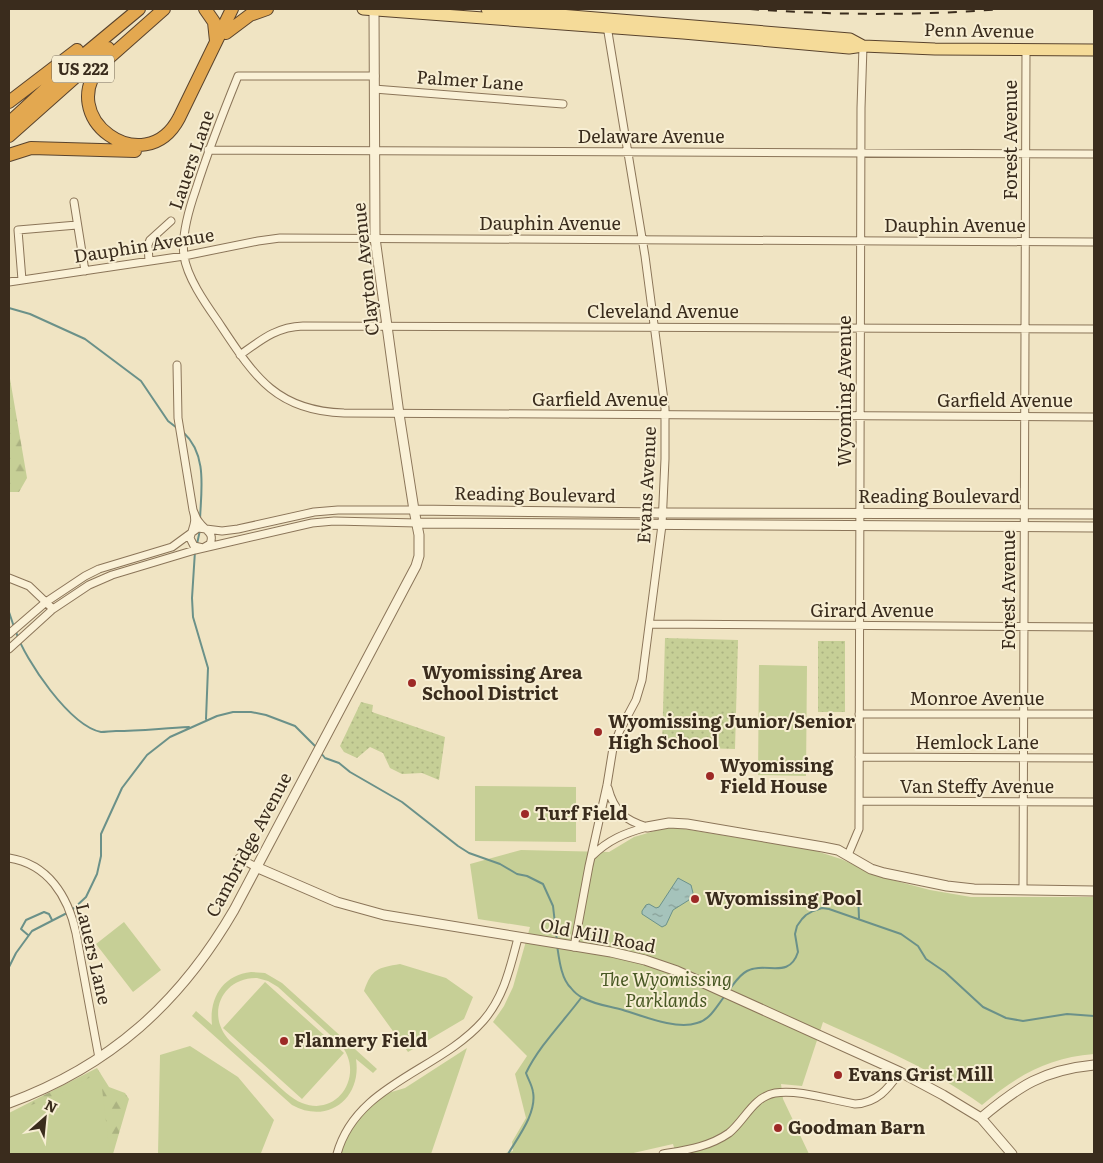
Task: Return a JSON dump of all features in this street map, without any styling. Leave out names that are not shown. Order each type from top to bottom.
[{"type":"highway","points":[[9,102],[83,45],[138,9]]},
{"type":"highway","name":"US 222","points":[[9,123],[81,56],[138,9]]},
{"type":"highway","points":[[163,9],[96,71],[88,95],[90,110],[97,124],[107,135],[134,145],[151,143],[168,134],[176,125],[232,9]]},
{"type":"highway","name":"US 222","points":[[9,136],[132,28],[163,9]]},
{"type":"highway","points":[[205,9],[214,22],[216,42]]},
{"type":"highway","points":[[9,155],[31,148],[134,151],[153,149],[172,139],[181,128],[238,9]]},
{"type":"highway","points":[[226,33],[250,15],[267,9]]},
{"type":"main road","name":"Penn Avenue","points":[[370,9],[850,39],[863,46],[935,49],[1094,50]]},
{"type":"main road","name":"Penn Avenue","points":[[487,9],[607,23]]},
{"type":"street","name":"Clayton Avenue","points":[[370,9],[374,76],[375,238],[399,414],[417,524]]},
{"type":"street","name":"Evans Avenue","points":[[574,947],[607,785],[610,758],[616,739],[639,693],[650,624],[662,524],[665,459],[665,415],[654,328],[642,240],[607,23]]},
{"type":"street","name":"Wyoming Avenue","points":[[848,855],[858,834],[859,801],[860,240],[863,46]]},
{"type":"street","name":"Forest Avenue","points":[[1024,890],[1026,50]]},
{"type":"street","name":"Lauers Lane","points":[[184,256],[189,212],[208,150],[238,76],[374,76]]},
{"type":"street","name":"Palmer Lane","points":[[374,89],[563,104]]},
{"type":"street","name":"Delaware Avenue","points":[[208,150],[1094,154]]},
{"type":"street","points":[[74,202],[85,271]]},
{"type":"street","points":[[149,261],[148,245],[150,240],[171,221]]},
{"type":"street","points":[[22,280],[18,230],[77,226]]},
{"type":"street","name":"Dauphin Avenue","points":[[9,282],[184,256],[267,239],[1094,242]]},
{"type":"street","name":"Garfield Avenue","points":[[184,256],[199,294],[254,374],[280,396],[313,410],[332,413],[399,414],[1094,417]]},
{"type":"street","name":"Cleveland Avenue","points":[[240,355],[284,328],[303,326],[1094,329]]},
{"type":"street","points":[[177,365],[178,418],[196,523],[190,538],[192,544],[197,548],[203,548],[210,544],[212,538],[210,532],[197,520],[194,510]]},
{"type":"street","name":"Reading Boulevard","points":[[9,634],[46,602],[85,576],[172,546],[198,528],[238,529],[314,512],[338,510],[414,510],[663,513],[1094,514]]},
{"type":"street","name":"Reading Boulevard","points":[[9,649],[53,609],[89,585],[106,578],[203,548],[290,527],[334,521],[417,524],[1094,527]]},
{"type":"street","name":"Cambridge Avenue","points":[[9,1103],[52,1086],[99,1058],[148,1021],[187,980],[217,938],[416,566],[420,546],[417,524]]},
{"type":"street","points":[[9,578],[29,586],[53,609]]},
{"type":"street","name":"Girard Avenue","points":[[650,624],[1094,626]]},
{"type":"street","name":"Monroe Avenue","points":[[859,714],[1094,714]]},
{"type":"street","name":"Hemlock Lane","points":[[859,757],[1094,758]]},
{"type":"street","points":[[607,785],[611,800],[619,812],[632,823],[647,827]]},
{"type":"street","name":"Van Steffy Avenue","points":[[859,801],[1094,802]]},
{"type":"street","points":[[592,856],[604,844],[615,838],[647,827],[669,823],[687,824],[838,850],[877,871],[935,884],[974,889],[1094,891]]},
{"type":"street","name":"Lauers Lane","points":[[9,858],[30,864],[46,874],[58,888],[66,902],[76,933],[99,1058]]},
{"type":"street","points":[[239,858],[256,868]]},
{"type":"street","name":"Old Mill Road","points":[[256,868],[311,892],[370,912],[400,919],[611,952],[677,971],[721,989],[900,1072],[981,1118],[1012,1154]]},
{"type":"street","points":[[337,1154],[347,1129],[365,1106],[461,1042],[483,1021],[503,988],[510,971],[518,938]]},
{"type":"street","points":[[981,1118],[1008,1095],[1035,1080],[1062,1069],[1094,1065]]},
{"type":"street","points":[[663,1154],[703,1146],[721,1138],[736,1126],[753,1105],[773,1093],[793,1093],[855,1104],[865,1104],[882,1094],[900,1072]]},
{"type":"green space","points":[[9,373],[27,478],[19,492],[9,492]]},
{"type":"green space","points":[[665,638],[738,640],[735,749],[662,747]]},
{"type":"green space","points":[[818,641],[845,641],[845,712],[818,712]]},
{"type":"green space","points":[[759,665],[807,666],[806,776],[758,775]]},
{"type":"green space","points":[[361,702],[373,705],[372,712],[445,737],[439,780],[422,773],[402,774],[390,768],[383,753],[370,747],[357,758],[344,752],[340,746]]},
{"type":"green space","name":"Turf Field","points":[[475,786],[576,787],[576,842],[475,841]]},
{"type":"green space","name":"The Wyomissing Parklands","points":[[665,828],[678,828],[813,850],[841,859],[881,877],[930,890],[971,897],[1094,897],[1094,1054],[1062,1059],[1047,1064],[1008,1085],[982,1105],[964,1092],[925,1070],[823,1022],[802,1086],[781,1084],[783,1099],[809,1154],[676,1154],[673,1144],[629,1154],[502,1154],[513,1151],[512,1142],[526,1118],[515,1074],[527,1056],[493,1022],[504,1006],[513,987],[530,927],[478,919],[470,864],[521,850],[609,852],[634,837]]},
{"type":"green space","points":[[124,922],[161,970],[133,992],[96,944]]},
{"type":"green space","points":[[400,964],[446,978],[473,997],[464,1019],[408,1052],[364,991],[373,973],[377,970]]},
{"type":"green space","points":[[251,972],[265,973],[282,983],[377,1069],[373,1073],[356,1059],[354,1085],[348,1096],[330,1110],[318,1112],[292,1105],[192,1016],[196,1011],[212,1025],[213,1006],[216,997],[226,983],[241,974]],"holes":[[[257,978],[268,981],[278,987],[339,1043],[347,1054],[350,1066],[349,1078],[345,1089],[338,1098],[328,1104],[316,1106],[294,1099],[230,1041],[223,1031],[218,1009],[226,991],[234,984],[245,979]]]},
{"type":"green space","name":"Flannery Field","points":[[265,982],[344,1053],[302,1099],[223,1028]]},
{"type":"green space","points":[[190,1046],[238,1077],[274,1120],[261,1153],[158,1154],[160,1055]]},
{"type":"green space","points":[[467,1048],[431,1154],[337,1154],[343,1137],[378,1096],[405,1088]]},
{"type":"green space","points":[[97,1068],[109,1087],[125,1093],[129,1099],[113,1154],[9,1154],[9,1113]]},
{"type":"green space","points":[[100,1072],[110,1154],[9,1154],[9,1114],[59,1094]]},
{"type":"water","points":[[678,878],[691,885],[693,893],[689,900],[673,910],[666,925],[662,927],[642,914],[642,911],[649,904],[656,908],[659,907]]},
{"type":"waterway","points":[[9,308],[30,314],[85,339],[141,381],[168,421],[177,428]]},
{"type":"waterway","points":[[183,432],[191,441],[200,462],[202,485],[200,520]]},
{"type":"waterway","points":[[197,544],[200,530]]},
{"type":"waterway","points":[[195,551],[192,598],[193,617],[208,668],[206,719]]},
{"type":"waterway","points":[[9,612],[14,627]]},
{"type":"waterway","points":[[16,632],[29,659],[50,690],[76,718],[89,727],[101,732],[189,727]]},
{"type":"waterway","points":[[71,911],[86,897],[97,874],[101,856],[101,834],[122,788],[147,755],[170,737],[217,716],[233,712],[251,712],[266,715],[295,726],[316,747]]},
{"type":"waterway","points":[[321,753],[325,758],[339,763],[350,772],[402,802],[469,853],[500,864],[517,874],[527,876],[543,884],[553,906],[557,941]]},
{"type":"waterway","points":[[858,894],[859,918]]},
{"type":"waterway","points":[[728,991],[739,977],[754,968],[783,968],[789,965],[798,952],[795,934],[797,926],[806,915],[822,908],[901,934],[918,946],[926,959],[945,972],[983,1007],[1006,1018],[1023,1021],[1067,1014],[1094,1016]]},
{"type":"waterway","points":[[28,935],[21,929],[26,920],[44,912],[49,914],[52,920]]},
{"type":"waterway","points":[[9,967],[16,953],[32,931],[67,913]]},
{"type":"waterway","points":[[557,945],[561,968],[568,984],[580,996],[598,1004],[670,1024],[689,1025],[706,1019],[724,997]]},
{"type":"waterway","points":[[508,1154],[526,1124],[532,1108],[533,1092],[526,1073],[544,1044],[581,998]]},
{"type":"railway","points":[[750,9],[812,13],[875,14],[1001,9]]},
{"type":"place","name":"Wyomissing Area School District","points":[[412,683]]},
{"type":"place","name":"Wyomissing Junior/Senior High School","points":[[598,732]]},
{"type":"place","name":"Wyomissing Field House","points":[[710,776]]},
{"type":"place","name":"Turf Field","points":[[525,814]]},
{"type":"place","name":"Wyomissing Pool","points":[[695,899]]},
{"type":"place","name":"Flannery Field","points":[[284,1041]]},
{"type":"place","name":"Evans Grist Mill","points":[[838,1075]]},
{"type":"place","name":"Goodman Barn","points":[[778,1128]]}]
